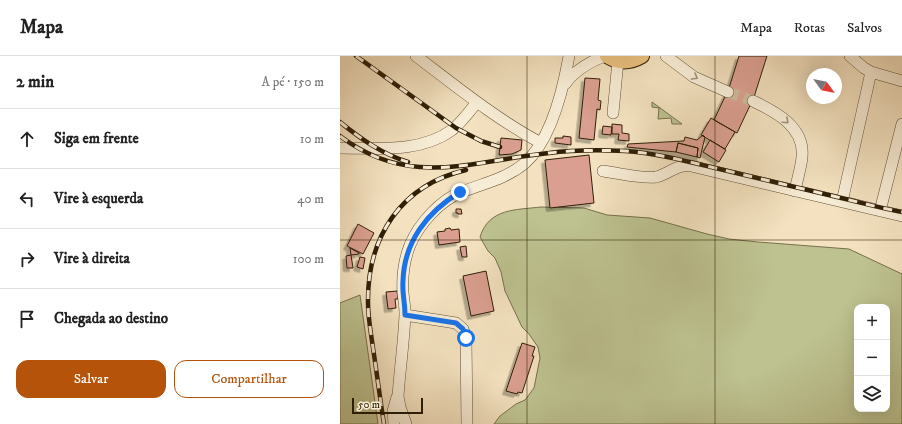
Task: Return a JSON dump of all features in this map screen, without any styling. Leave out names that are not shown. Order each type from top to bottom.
[{"type":"main road","points":[[610,58],[631,60],[642,56]]},
{"type":"lane","points":[[416,56],[512,127],[541,143]]},
{"type":"lane","points":[[394,424],[393,411],[398,396],[405,315],[403,283],[404,263],[410,245],[424,222],[443,203],[460,192],[498,180],[517,170],[531,157],[546,135],[564,86],[570,56]]},
{"type":"lane","points":[[666,56],[694,76],[728,92]]},
{"type":"lane","points":[[850,56],[871,72],[902,81]]},
{"type":"lane","points":[[564,86],[578,70],[590,62],[610,58],[613,113]]},
{"type":"lane","points":[[842,202],[871,72]]},
{"type":"lane","points":[[753,101],[785,119],[795,130],[798,136],[802,157],[795,191]]},
{"type":"lane","points":[[340,148],[405,147],[426,143],[441,137],[454,129],[477,102]]},
{"type":"lane","points":[[880,211],[902,124]]},
{"type":"lane","points":[[603,171],[654,177],[664,174],[679,166],[691,166],[902,216]]},
{"type":"lane","points":[[405,315],[456,323],[463,329],[466,338],[467,424]]},
{"type":"lane","points":[[398,396],[400,408],[406,424]]},
{"type":"green space","points":[[652,102],[682,124],[672,124],[671,118],[658,119],[659,108],[652,107]]},
{"type":"green space","points":[[541,207],[584,208],[607,215],[650,218],[729,239],[849,249],[902,274],[902,424],[494,424],[500,416],[516,404],[525,400],[534,388],[540,358],[538,347],[522,327],[505,291],[501,272],[495,258],[488,251],[480,237],[490,220],[504,212]]},
{"type":"green space","points":[[360,295],[378,424],[340,424],[340,303]]},
{"type":"building","points":[[739,56],[767,56],[754,97],[737,133],[714,120],[729,88]]},
{"type":"building","points":[[585,78],[600,79],[598,100],[601,101],[600,110],[597,109],[594,140],[579,138]]},
{"type":"building","points":[[711,118],[735,132],[725,149],[701,135]]},
{"type":"building","points":[[612,124],[622,125],[622,133],[629,134],[629,141],[618,140],[619,134],[612,134]]},
{"type":"building","points":[[603,126],[612,127],[611,135],[602,134]]},
{"type":"building","points":[[703,135],[705,137],[700,158],[697,157],[698,148],[678,143],[676,152],[627,147],[628,144],[684,141],[685,137],[697,140]]},
{"type":"building","points":[[563,136],[571,137],[571,145],[555,143],[555,138],[563,138]]},
{"type":"building","points":[[501,138],[522,140],[521,150],[512,154],[499,155]]},
{"type":"building","points":[[710,140],[726,150],[719,162],[703,152]]},
{"type":"building","points":[[678,143],[698,148],[697,157],[676,152]]},
{"type":"building","points":[[589,155],[594,203],[550,208],[545,160]]},
{"type":"building","points":[[456,209],[461,209],[462,214],[456,213]]},
{"type":"building","points":[[358,224],[374,233],[363,254],[347,246]]},
{"type":"building","points":[[450,228],[451,230],[459,229],[460,242],[439,245],[437,232],[445,231],[445,229]]},
{"type":"building","points":[[466,246],[467,257],[462,257],[460,247]]},
{"type":"building","points":[[350,248],[359,253],[359,254],[351,255]]},
{"type":"building","points":[[351,255],[353,268],[347,268],[346,256]]},
{"type":"building","points":[[360,257],[365,258],[363,269],[357,267]]},
{"type":"building","points":[[486,271],[494,311],[471,316],[463,276]]},
{"type":"building","points":[[397,291],[398,299],[395,299],[396,308],[388,309],[386,292]]},
{"type":"building","points":[[522,343],[535,347],[532,356],[534,356],[522,393],[518,392],[517,394],[506,391]]},
{"type":"tunnel","points":[[728,92],[753,101]]},
{"type":"railway","points":[[356,56],[456,128],[481,141],[500,147]]},
{"type":"railway","points":[[340,122],[372,145],[389,155],[408,162]]},
{"type":"railway","points":[[340,136],[366,152],[391,162],[416,167],[467,165],[567,151],[587,150],[647,153],[902,212]]},
{"type":"railway","points":[[384,424],[368,309],[369,279],[374,256],[381,236],[392,217],[406,201],[423,188],[443,177],[466,170]]},
{"type":"route","points":[[460,192],[443,203],[428,218],[414,236],[404,263],[403,294],[405,315],[456,323],[461,326],[465,332],[466,338]]}]
